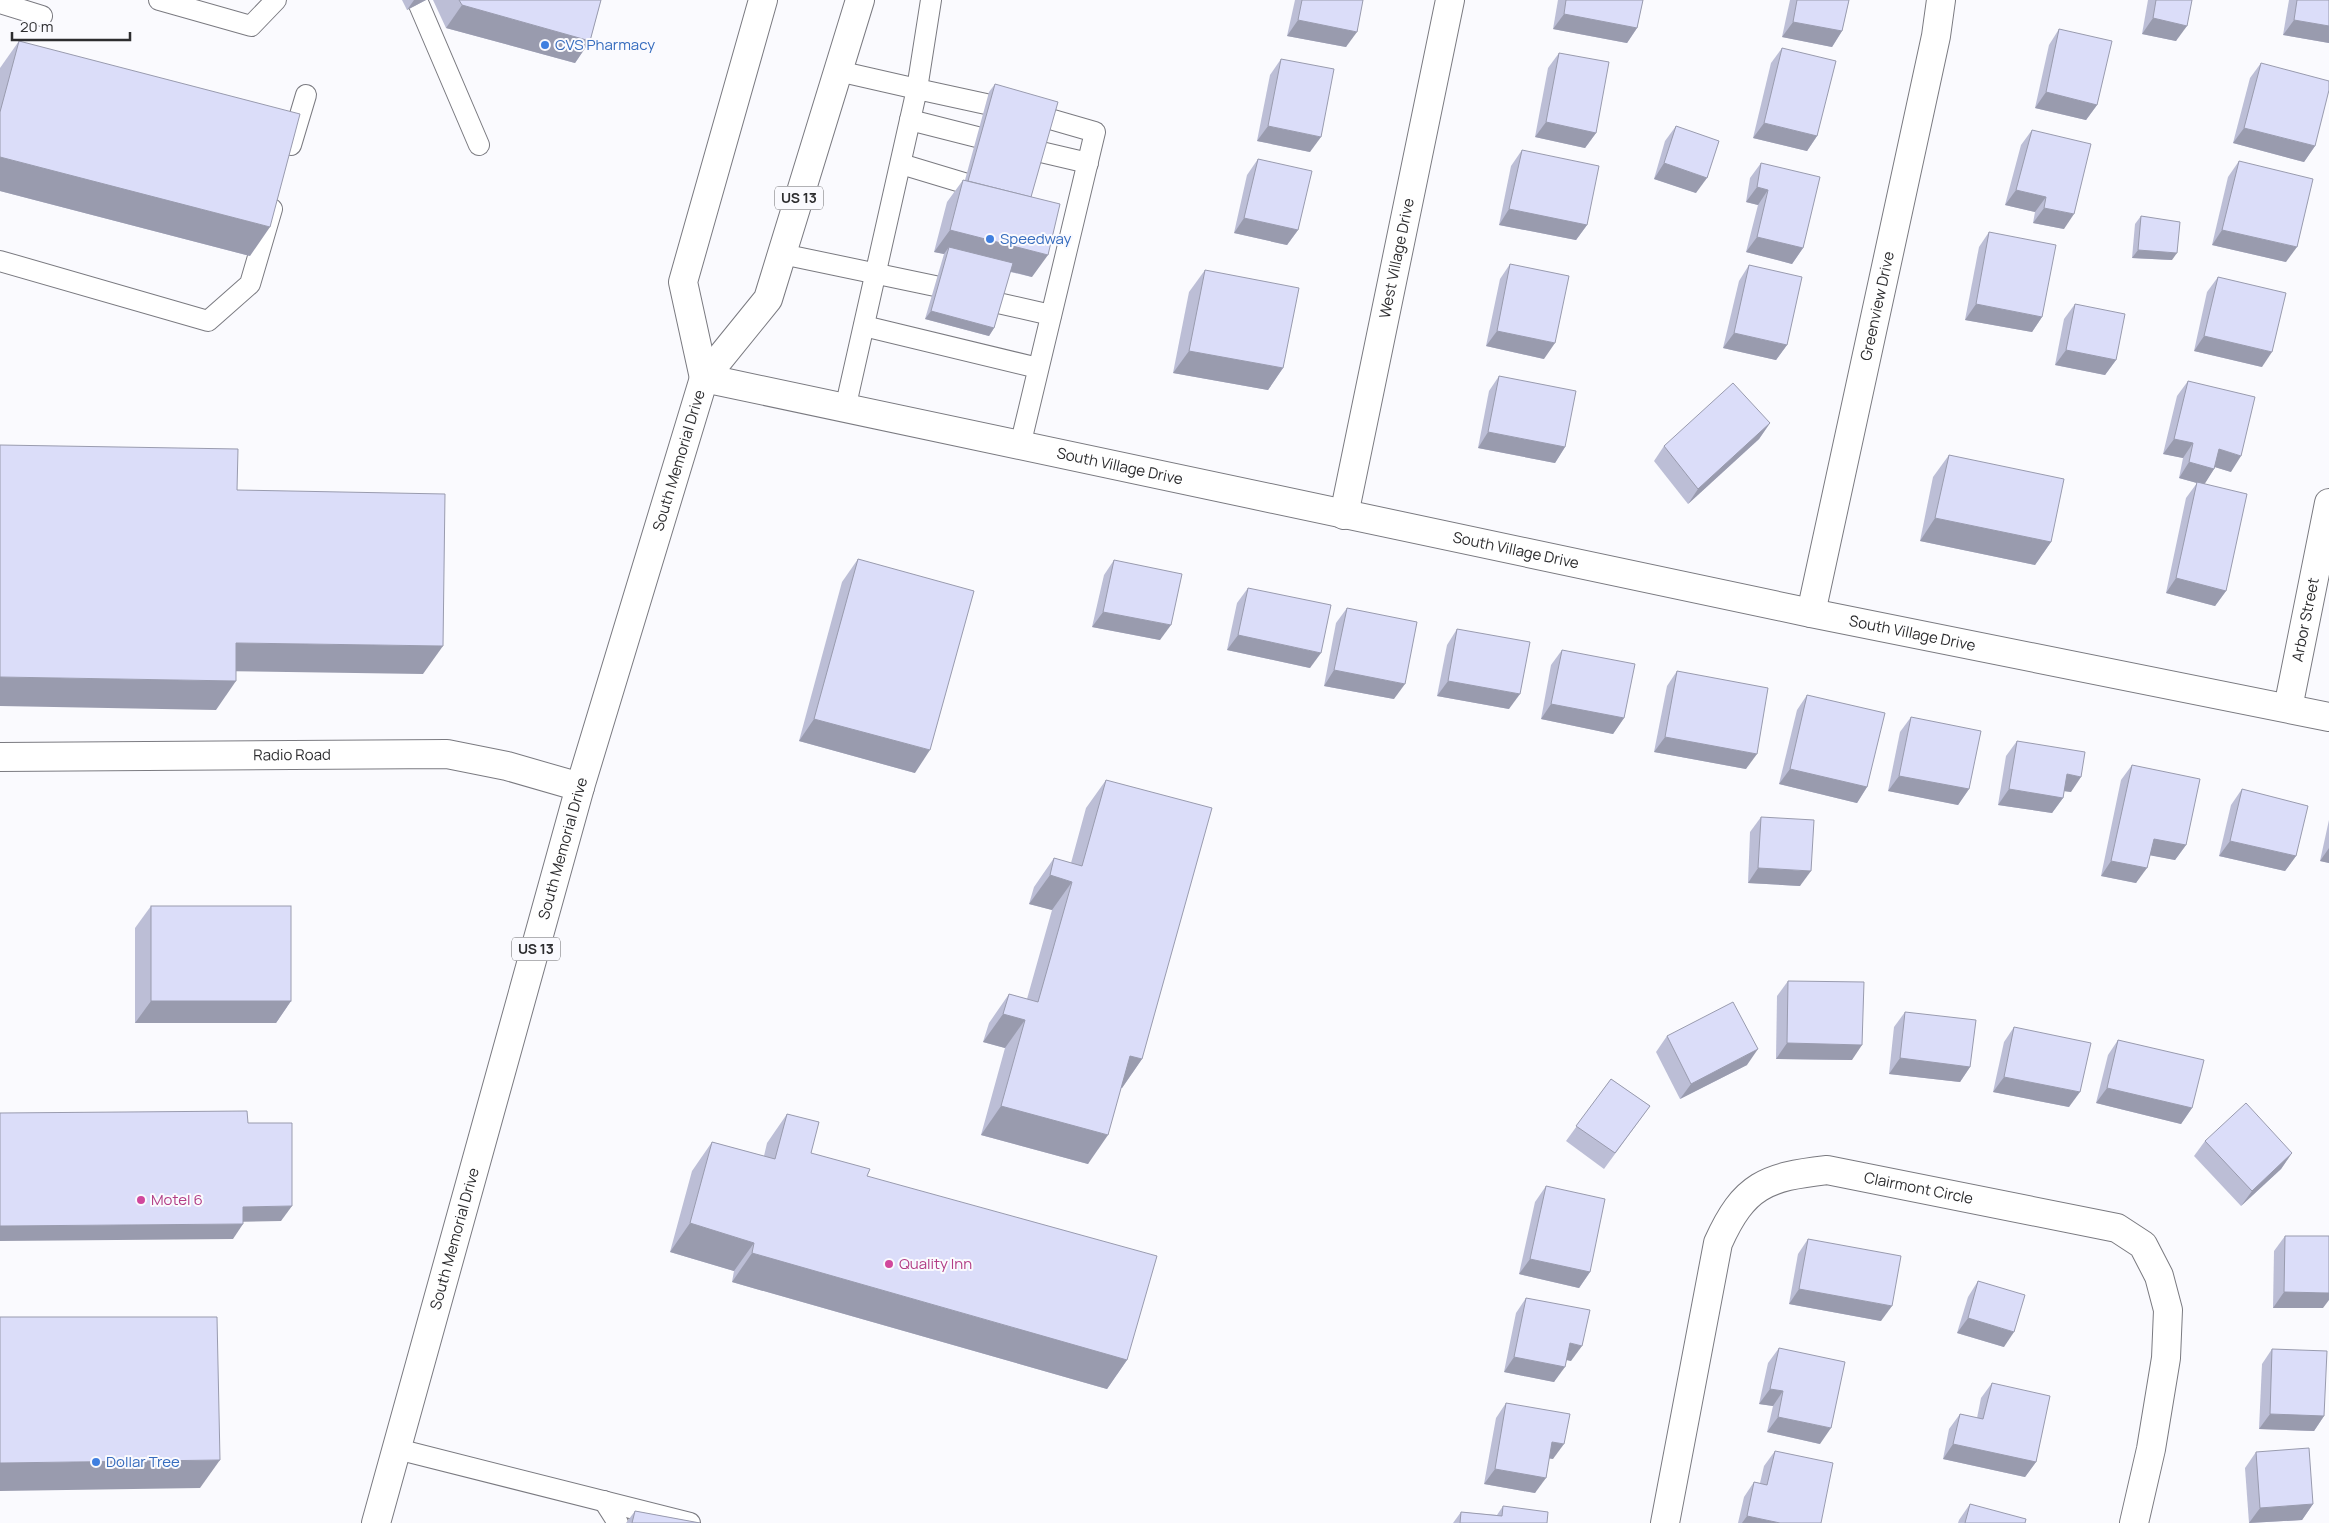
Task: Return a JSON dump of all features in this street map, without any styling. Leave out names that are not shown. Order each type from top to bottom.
[{"type":"street","name":"South Memorial Drive","points":[[704,378],[683,282],[764,0]]},
{"type":"street","name":"South Memorial Drive","points":[[376,1523],[580,787],[704,378],[768,299],[860,0]]},
{"type":"street","name":"West Village Drive","points":[[1344,515],[1450,0]]},
{"type":"street","name":"Greenview Drive","points":[[1812,613],[1936,36],[1941,0]]},
{"type":"street","name":"South Village Drive","points":[[704,378],[1812,613],[2329,717]]},
{"type":"street","name":"Arbor Street","points":[[2288,708],[2329,503]]},
{"type":"street","name":"Radio Road","points":[[0,757],[447,754],[507,766],[580,787]]},
{"type":"street","name":"Clairmont Circle","points":[[1664,1523],[1718,1243],[1730,1216],[1752,1191],[1787,1174],[1827,1170],[2117,1228],[2143,1245],[2159,1276],[2168,1310],[2166,1358],[2151,1449],[2134,1523]]},
{"type":"lane","points":[[159,0],[251,26],[276,0]]},
{"type":"lane","points":[[417,0],[479,145]]},
{"type":"lane","points":[[845,409],[917,89],[931,0]]},
{"type":"lane","points":[[0,3],[42,16]]},
{"type":"lane","points":[[838,71],[986,104]]},
{"type":"lane","points":[[286,161],[306,95]]},
{"type":"lane","points":[[1020,446],[1051,315],[1068,210],[1088,163],[1095,132],[1050,119]]},
{"type":"lane","points":[[910,120],[977,137]]},
{"type":"lane","points":[[1041,152],[1088,163]]},
{"type":"lane","points":[[901,164],[964,183]]},
{"type":"lane","points":[[0,260],[208,321],[250,284],[278,189]]},
{"type":"lane","points":[[782,254],[935,286]]},
{"type":"lane","points":[[998,303],[1051,315]]},
{"type":"lane","points":[[864,326],[1038,368]]},
{"type":"lane","points":[[397,1449],[690,1523]]},
{"type":"lane","points":[[604,1501],[618,1523]]},
{"type":"building","points":[[459,0],[601,0],[590,41],[462,5]]},
{"type":"building","points":[[1302,0],[1363,0],[1357,32],[1298,20]]},
{"type":"building","points":[[1566,0],[1643,0],[1637,28],[1564,14]]},
{"type":"building","points":[[1797,0],[1849,0],[1842,31],[1793,22]]},
{"type":"building","points":[[2156,0],[2192,0],[2187,26],[2153,18]]},
{"type":"building","points":[[2297,0],[2329,0],[2329,26],[2294,20]]},
{"type":"building","points":[[2059,29],[2112,41],[2097,105],[2046,92]]},
{"type":"building","points":[[19,41],[300,114],[270,227],[0,157],[0,112]]},
{"type":"building","points":[[1782,48],[1836,61],[1817,136],[1764,123]]},
{"type":"building","points":[[1559,53],[1609,62],[1596,133],[1546,122]]},
{"type":"building","points":[[1281,59],[1334,69],[1321,137],[1268,126]]},
{"type":"building","points":[[2261,63],[2329,81],[2329,90],[2315,146],[2244,128]]},
{"type":"building","points":[[995,84],[1058,102],[1031,197],[968,181]]},
{"type":"building","points":[[1676,126],[1719,141],[1707,178],[1664,163]]},
{"type":"building","points":[[2032,130],[2091,144],[2074,214],[2044,208],[2046,197],[2016,190]]},
{"type":"building","points":[[1522,150],[1599,166],[1587,225],[1509,209]]},
{"type":"building","points":[[1258,159],[1312,171],[1298,230],[1244,218]]},
{"type":"building","points":[[2239,161],[2313,179],[2297,247],[2222,230]]},
{"type":"building","points":[[1761,163],[1820,177],[1803,248],[1757,237],[1768,190],[1757,187]]},
{"type":"building","points":[[963,180],[1060,204],[1048,255],[950,230]]},
{"type":"building","points":[[2141,216],[2180,222],[2177,253],[2138,250]]},
{"type":"building","points":[[1989,232],[2056,245],[2042,317],[1976,304]]},
{"type":"building","points":[[949,247],[1013,263],[994,328],[931,311]]},
{"type":"building","points":[[1510,264],[1569,276],[1555,343],[1497,331]]},
{"type":"building","points":[[1749,265],[1802,277],[1787,345],[1734,333]]},
{"type":"building","points":[[1205,270],[1299,288],[1283,368],[1189,351]]},
{"type":"building","points":[[2218,277],[2286,293],[2272,352],[2204,336]]},
{"type":"building","points":[[2075,304],[2125,314],[2116,360],[2066,350]]},
{"type":"building","points":[[1499,376],[1576,391],[1565,447],[1488,432]]},
{"type":"building","points":[[2188,381],[2255,397],[2241,456],[2219,449],[2214,469],[2189,462],[2193,443],[2174,439]]},
{"type":"building","points":[[1733,383],[1770,423],[1698,489],[1664,446]]},
{"type":"building","points":[[0,445],[238,449],[237,490],[445,494],[443,646],[236,643],[236,681],[0,677]]},
{"type":"building","points":[[1949,455],[2064,479],[2051,542],[1935,518]]},
{"type":"building","points":[[2197,482],[2247,494],[2226,591],[2176,578]]},
{"type":"building","points":[[858,559],[974,591],[930,750],[814,719]]},
{"type":"building","points":[[1114,560],[1182,574],[1171,625],[1103,612]]},
{"type":"building","points":[[1248,588],[1331,605],[1321,653],[1238,635]]},
{"type":"building","points":[[1347,608],[1417,622],[1405,684],[1334,670]]},
{"type":"building","points":[[1457,629],[1530,642],[1520,694],[1448,681]]},
{"type":"building","points":[[1562,650],[1635,664],[1624,718],[1551,704]]},
{"type":"building","points":[[1677,671],[1768,688],[1757,754],[1665,737]]},
{"type":"building","points":[[1807,695],[1885,713],[1867,787],[1790,769]]},
{"type":"building","points":[[1911,717],[1981,731],[1969,789],[1899,776]]},
{"type":"building","points":[[2017,741],[2085,752],[2081,777],[2067,774],[2063,798],[2009,789]]},
{"type":"building","points":[[2132,765],[2200,779],[2186,845],[2154,839],[2147,868],[2111,861]]},
{"type":"building","points":[[1106,780],[1212,808],[1142,1059],[1130,1056],[1108,1135],[1001,1106],[1025,1020],[1003,1014],[1009,994],[1038,1002],[1072,882],[1050,875],[1054,858],[1082,866]]},
{"type":"building","points":[[2242,789],[2308,806],[2296,856],[2230,841]]},
{"type":"building","points":[[1761,817],[1814,820],[1811,871],[1758,868]]},
{"type":"building","points":[[151,906],[291,906],[291,1001],[151,1001]]},
{"type":"building","points":[[1788,981],[1864,982],[1862,1045],[1787,1043]]},
{"type":"building","points":[[1733,1002],[1758,1049],[1691,1084],[1667,1036]]},
{"type":"building","points":[[1905,1012],[1976,1020],[1970,1067],[1900,1058]]},
{"type":"building","points":[[2014,1027],[2091,1043],[2080,1092],[2004,1077]]},
{"type":"building","points":[[2118,1040],[2204,1060],[2192,1108],[2107,1088]]},
{"type":"building","points":[[1611,1079],[1650,1106],[1615,1153],[1576,1126]]},
{"type":"building","points":[[2246,1103],[2292,1153],[2252,1191],[2205,1141]]},
{"type":"building","name":"Motel 6","points":[[247,1111],[248,1123],[292,1123],[292,1206],[243,1207],[243,1224],[0,1226],[0,1113]]},
{"type":"building","name":"Quality Inn","points":[[787,1114],[819,1122],[811,1153],[870,1169],[867,1176],[1157,1256],[1127,1360],[752,1253],[754,1243],[690,1223],[712,1142],[775,1159]]},
{"type":"building","points":[[1546,1186],[1605,1199],[1590,1272],[1530,1259]]},
{"type":"building","points":[[2285,1236],[2329,1236],[2329,1293],[2284,1292]]},
{"type":"building","points":[[1808,1239],[1901,1256],[1892,1306],[1799,1289]]},
{"type":"building","points":[[1978,1281],[2025,1295],[2014,1332],[1968,1318]]},
{"type":"building","points":[[1526,1298],[1590,1310],[1582,1346],[1570,1343],[1565,1367],[1514,1357]]},
{"type":"building","points":[[0,1317],[217,1317],[220,1460],[0,1463]]},
{"type":"building","points":[[1779,1348],[1845,1362],[1831,1428],[1778,1417],[1783,1391],[1770,1389]]},
{"type":"building","points":[[2272,1349],[2327,1351],[2324,1416],[2270,1414]]},
{"type":"building","points":[[1992,1383],[2050,1396],[2036,1462],[1953,1444],[1960,1414],[1983,1419]]},
{"type":"building","points":[[1506,1403],[1570,1414],[1564,1444],[1552,1442],[1546,1478],[1495,1469]]},
{"type":"building","points":[[2309,1448],[2313,1504],[2260,1508],[2256,1452]]},
{"type":"building","points":[[1775,1451],[1833,1463],[1821,1523],[1780,1523],[1747,1516],[1754,1482],[1767,1485]]},
{"type":"building","points":[[1970,1504],[2026,1519],[2025,1523],[1965,1523]]},
{"type":"building","points":[[1503,1506],[1548,1512],[1547,1523],[1460,1523],[1461,1512],[1502,1516]]},
{"type":"building","points":[[635,1511],[700,1523],[632,1523]]},
{"type":"place","name":"CVS Pharmacy","points":[[545,45]]},
{"type":"place","name":"Speedway","points":[[990,239]]},
{"type":"place","name":"Motel 6","points":[[141,1200]]},
{"type":"place","name":"Quality Inn","points":[[889,1264]]},
{"type":"place","name":"Dollar Tree","points":[[96,1462]]}]
